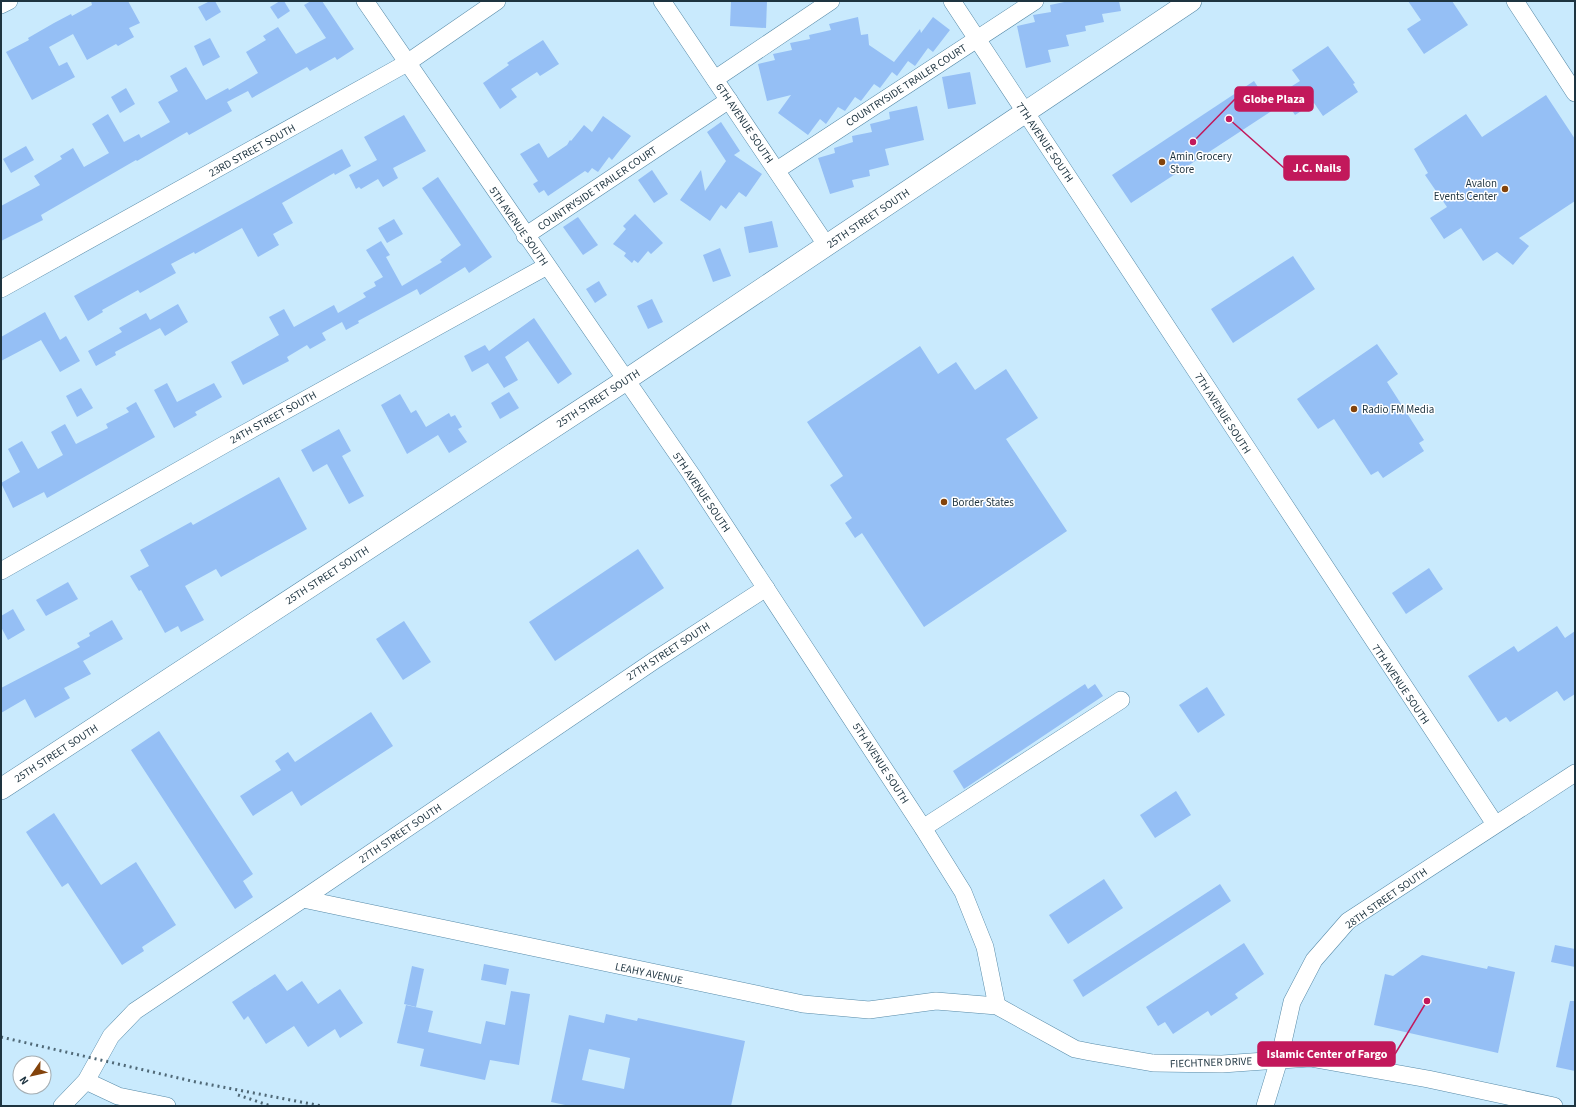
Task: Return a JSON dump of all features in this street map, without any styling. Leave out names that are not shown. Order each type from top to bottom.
[{"type":"main road","name":"25TH STREET SOUTH","points":[[1,788],[626,380],[1191,1]]},
{"type":"street","points":[[1,5],[8,1]]},
{"type":"street","name":"5TH AVENUE SOUTH","points":[[365,1],[525,236],[626,380],[766,588],[923,828],[963,892],[984,947],[997,1006]]},
{"type":"street","name":"23RD STREET SOUTH","points":[[1,289],[407,63],[497,1]]},
{"type":"street","name":"6TH AVENUE SOUTH","points":[[662,1],[827,246]]},
{"type":"street","points":[[715,79],[831,1]]},
{"type":"street","name":"7TH AVENUE SOUTH","points":[[952,1],[1354,614],[1495,824]]},
{"type":"street","name":"COUNTRYSIDE TRAILER COURT","points":[[777,170],[1035,1]]},
{"type":"street","points":[[1515,1],[1575,93]]},
{"type":"street","name":"COUNTRYSIDE TRAILER COURT","points":[[525,236],[729,100]]},
{"type":"street","name":"24TH STREET SOUTH","points":[[1,571],[234,439],[547,266]]},
{"type":"street","name":"27TH STREET SOUTH","points":[[62,1106],[86,1081],[111,1036],[135,1011],[304,899],[516,753],[766,588]]},
{"type":"street","points":[[923,828],[1121,700]]},
{"type":"street","name":"28TH STREET SOUTH","points":[[1265,1106],[1279,1060],[1292,1002],[1314,960],[1348,921],[1575,773]]},
{"type":"street","name":"LEAHY AVENUE","points":[[304,899],[803,1004],[869,1010],[936,1001],[997,1006]]},
{"type":"street","name":"FIECHTNER DRIVE","points":[[997,1006],[1075,1050],[1153,1064],[1222,1064],[1310,1058],[1428,1079],[1554,1106]]},
{"type":"street","points":[[86,1081],[118,1096],[167,1106]]},
{"type":"building","points":[[91,1],[128,1],[140,23],[129,28],[134,37],[118,46],[116,44],[87,60],[73,34],[49,47],[59,66],[67,62],[75,77],[32,100],[6,52],[29,40],[28,38],[54,23],[71,14],[72,16],[92,5]]},
{"type":"building","points":[[210,1],[215,1],[221,12],[206,21],[198,7]]},
{"type":"building","points":[[280,1],[284,1],[290,11],[278,19],[270,7]]},
{"type":"building","points":[[311,1],[322,1],[354,49],[337,60],[335,57],[310,71],[307,67],[252,98],[248,91],[227,102],[232,111],[189,135],[187,132],[137,161],[136,160],[41,215],[43,220],[1,241],[1,206],[40,185],[34,176],[62,159],[60,156],[73,148],[84,167],[109,153],[92,124],[108,114],[124,142],[139,134],[141,138],[170,122],[158,102],[178,91],[170,76],[186,67],[206,100],[228,88],[229,90],[258,73],[246,52],[266,40],[263,36],[278,27],[296,54],[326,38],[304,5]]},
{"type":"building","points":[[731,1],[767,1],[766,28],[730,26]]},
{"type":"building","points":[[1069,1],[1119,1],[1121,11],[1102,14],[1104,22],[1085,26],[1086,31],[1066,35],[1069,46],[1048,50],[1051,62],[1026,68],[1017,26],[1035,22],[1033,15],[1051,12],[1050,5]]},
{"type":"building","points":[[1408,1],[1452,1],[1468,25],[1424,54],[1407,29],[1421,20]]},
{"type":"building","points":[[858,17],[861,35],[868,34],[869,45],[894,62],[920,29],[921,33],[933,17],[950,30],[933,52],[928,48],[915,66],[908,61],[897,76],[892,72],[880,88],[874,84],[861,101],[855,97],[845,111],[838,107],[826,124],[820,119],[808,135],[778,113],[791,95],[767,101],[758,64],[775,60],[773,54],[792,50],[790,43],[810,39],[809,35],[831,30],[829,24]]},
{"type":"building","points":[[210,38],[220,57],[203,66],[194,46]]},
{"type":"building","points":[[543,40],[559,64],[540,76],[537,72],[511,89],[517,97],[500,109],[483,83],[509,65],[507,63]]},
{"type":"building","points":[[1328,46],[1355,83],[1353,84],[1358,92],[1323,116],[1314,103],[1295,115],[1281,93],[1300,81],[1292,70]]},
{"type":"building","points":[[970,72],[976,104],[948,109],[942,77]]},
{"type":"building","points":[[1254,81],[1273,110],[1131,203],[1112,175]]},
{"type":"building","points":[[126,88],[135,104],[120,113],[111,97]]},
{"type":"building","name":"Avalon Events Center","points":[[1546,95],[1575,139],[1575,201],[1519,238],[1529,246],[1513,265],[1497,252],[1483,261],[1461,228],[1444,239],[1430,218],[1447,207],[1425,175],[1428,173],[1414,149],[1466,114],[1482,137]]},
{"type":"building","points":[[917,106],[924,140],[885,149],[889,165],[869,170],[870,176],[852,180],[854,187],[830,194],[818,158],[835,153],[834,148],[853,142],[852,136],[872,132],[870,124],[890,119],[889,112]]},
{"type":"building","points":[[404,115],[426,151],[393,168],[398,178],[383,187],[378,179],[361,189],[359,187],[356,189],[349,175],[377,160],[364,137]]},
{"type":"building","points":[[603,116],[631,136],[612,160],[609,157],[598,172],[592,168],[588,173],[585,171],[548,196],[544,190],[539,193],[533,184],[538,181],[520,154],[539,143],[548,158],[567,145],[584,125],[592,132]]},
{"type":"building","points":[[721,122],[740,151],[734,155],[762,174],[746,197],[739,192],[726,209],[721,205],[710,221],[680,200],[701,170],[705,191],[726,161],[707,132]]},
{"type":"building","points":[[26,146],[34,160],[11,173],[3,159]]},
{"type":"building","points":[[342,149],[351,166],[335,175],[334,173],[282,203],[293,223],[273,234],[279,245],[258,257],[242,228],[195,254],[194,252],[171,264],[176,273],[140,293],[138,290],[102,310],[103,312],[88,321],[74,296]]},
{"type":"building","points":[[652,170],[668,194],[654,203],[638,180]]},
{"type":"building","points":[[438,177],[492,257],[469,273],[465,267],[420,295],[417,289],[358,321],[359,323],[346,330],[342,322],[322,333],[326,340],[310,349],[307,345],[287,357],[289,361],[243,385],[231,362],[279,335],[269,317],[284,309],[294,327],[334,305],[338,313],[366,297],[363,293],[376,286],[374,282],[383,277],[366,250],[381,241],[390,255],[386,257],[402,286],[442,262],[440,260],[461,245],[422,188]]},
{"type":"building","points":[[635,214],[663,243],[651,254],[648,251],[638,263],[634,260],[632,263],[624,256],[626,253],[613,244],[626,229],[623,226]]},
{"type":"building","points":[[578,217],[598,245],[583,255],[563,227]]},
{"type":"building","points":[[394,219],[403,234],[387,243],[378,228]]},
{"type":"building","points":[[772,221],[778,247],[749,253],[744,227]]},
{"type":"building","points":[[720,248],[731,276],[713,282],[703,255]]},
{"type":"building","points":[[1293,256],[1315,289],[1233,343],[1211,309]]},
{"type":"building","points":[[599,281],[607,295],[595,303],[586,289]]},
{"type":"building","points":[[652,299],[663,322],[648,329],[637,306]]},
{"type":"building","points":[[178,304],[188,322],[165,336],[160,328],[115,352],[116,355],[96,366],[88,351],[122,332],[119,328],[146,313],[150,320]]},
{"type":"building","points":[[45,312],[60,340],[66,336],[80,361],[60,372],[41,340],[1,361],[1,337]]},
{"type":"building","points":[[534,318],[572,374],[558,384],[528,341],[505,357],[518,380],[504,388],[488,363],[472,372],[464,356],[485,345],[489,351]]},
{"type":"building","name":"Radio FM Media","points":[[1377,344],[1398,374],[1387,382],[1424,440],[1419,443],[1424,451],[1383,478],[1378,471],[1371,475],[1334,419],[1318,429],[1297,399]]},
{"type":"building","name":"Border States","points":[[920,346],[938,374],[956,362],[975,390],[1006,369],[1038,418],[1006,439],[1067,531],[924,627],[862,533],[855,538],[845,523],[852,518],[830,485],[843,476],[807,422]]},
{"type":"building","points":[[167,383],[177,402],[214,383],[222,397],[195,412],[197,415],[174,428],[154,390]]},
{"type":"building","points":[[81,388],[93,408],[77,417],[66,396]]},
{"type":"building","points":[[509,392],[519,408],[500,419],[491,403]]},
{"type":"building","points":[[400,394],[411,413],[416,410],[426,427],[449,413],[451,417],[455,415],[462,427],[458,429],[467,442],[449,453],[438,435],[407,454],[381,405]]},
{"type":"building","points":[[136,402],[155,437],[47,498],[44,492],[13,508],[1,483],[20,472],[8,449],[22,441],[38,469],[63,455],[51,432],[65,424],[76,444],[108,428],[106,424],[129,412],[126,408]]},
{"type":"building","points":[[339,429],[351,451],[342,456],[364,496],[349,504],[327,464],[313,472],[301,450]]},
{"type":"building","points":[[279,477],[307,529],[221,577],[216,569],[185,586],[204,620],[181,632],[178,626],[165,633],[141,590],[139,591],[130,576],[149,566],[140,550],[191,522],[193,525]]},
{"type":"building","points":[[638,549],[664,588],[555,661],[529,622]]},
{"type":"building","points":[[1429,568],[1443,589],[1406,614],[1392,593]]},
{"type":"building","points":[[68,582],[78,599],[46,616],[36,600]]},
{"type":"building","points":[[13,609],[25,630],[8,640],[1,627],[1,616]]},
{"type":"building","points":[[112,620],[123,639],[83,661],[91,674],[64,688],[70,698],[35,718],[25,699],[1,713],[1,688],[80,647],[77,643],[90,636],[89,633]]},
{"type":"building","points":[[404,621],[431,662],[403,680],[376,639]]},
{"type":"building","points":[[1557,626],[1565,638],[1575,631],[1575,694],[1564,701],[1557,691],[1510,722],[1506,717],[1498,722],[1468,676],[1514,646],[1518,652]]},
{"type":"building","points":[[1085,684],[1088,689],[1095,684],[1103,696],[964,789],[953,771]]},
{"type":"building","points":[[1207,687],[1225,715],[1198,733],[1179,705]]},
{"type":"building","points":[[371,712],[393,746],[301,806],[292,791],[253,816],[240,796],[281,770],[275,761],[288,752],[295,762]]},
{"type":"building","points":[[159,731],[253,874],[243,881],[253,897],[235,909],[131,750]]},
{"type":"building","points":[[1176,791],[1191,815],[1155,838],[1140,815]]},
{"type":"building","points":[[54,813],[101,885],[136,862],[176,925],[142,947],[144,951],[122,965],[68,883],[62,887],[26,832]]},
{"type":"building","points":[[1104,879],[1123,908],[1068,944],[1049,915]]},
{"type":"building","points":[[1220,884],[1231,901],[1083,997],[1073,980]]},
{"type":"building","points":[[1244,943],[1264,974],[1235,994],[1238,998],[1211,1016],[1208,1011],[1173,1034],[1165,1022],[1158,1026],[1146,1007]]},
{"type":"building","points":[[1555,945],[1575,949],[1575,967],[1551,962]]},
{"type":"building","points":[[1422,955],[1487,969],[1488,966],[1515,972],[1498,1053],[1374,1025],[1385,974],[1393,976]]},
{"type":"building","points":[[484,964],[509,969],[506,985],[481,980]]},
{"type":"building","points":[[412,966],[424,969],[416,1007],[404,1004]]},
{"type":"building","points":[[275,974],[287,991],[302,981],[318,1004],[340,989],[363,1023],[340,1038],[335,1029],[308,1047],[294,1026],[266,1044],[248,1016],[244,1020],[232,1002]]},
{"type":"building","points":[[511,991],[530,994],[519,1065],[490,1060],[485,1080],[420,1066],[424,1049],[397,1043],[406,1005],[433,1011],[428,1032],[481,1044],[486,1021],[505,1025]]},
{"type":"building","points":[[1570,1001],[1575,1001],[1575,1071],[1556,1067]]},
{"type":"building","points":[[606,1014],[637,1021],[638,1018],[745,1041],[731,1106],[570,1106],[551,1102],[569,1015],[604,1023]],"holes":[[[589,1049],[630,1058],[624,1089],[582,1080]]]},
{"type":"railway","points":[[1,1037],[196,1082],[322,1106]]},
{"type":"railway","points":[[238,1095],[271,1106]]},
{"type":"place","name":"J.C. Nails","points":[[1229,119]]},
{"type":"place","name":"Globe Plaza","points":[[1193,142]]},
{"type":"place","name":"Amin Grocery Store","points":[[1162,162]]},
{"type":"place","name":"Avalon Events Center","points":[[1505,189]]},
{"type":"place","name":"Radio FM Media","points":[[1354,409]]},
{"type":"place","name":"Border States","points":[[944,502]]},
{"type":"place","name":"Islamic Center of Fargo","points":[[1427,1001]]}]
